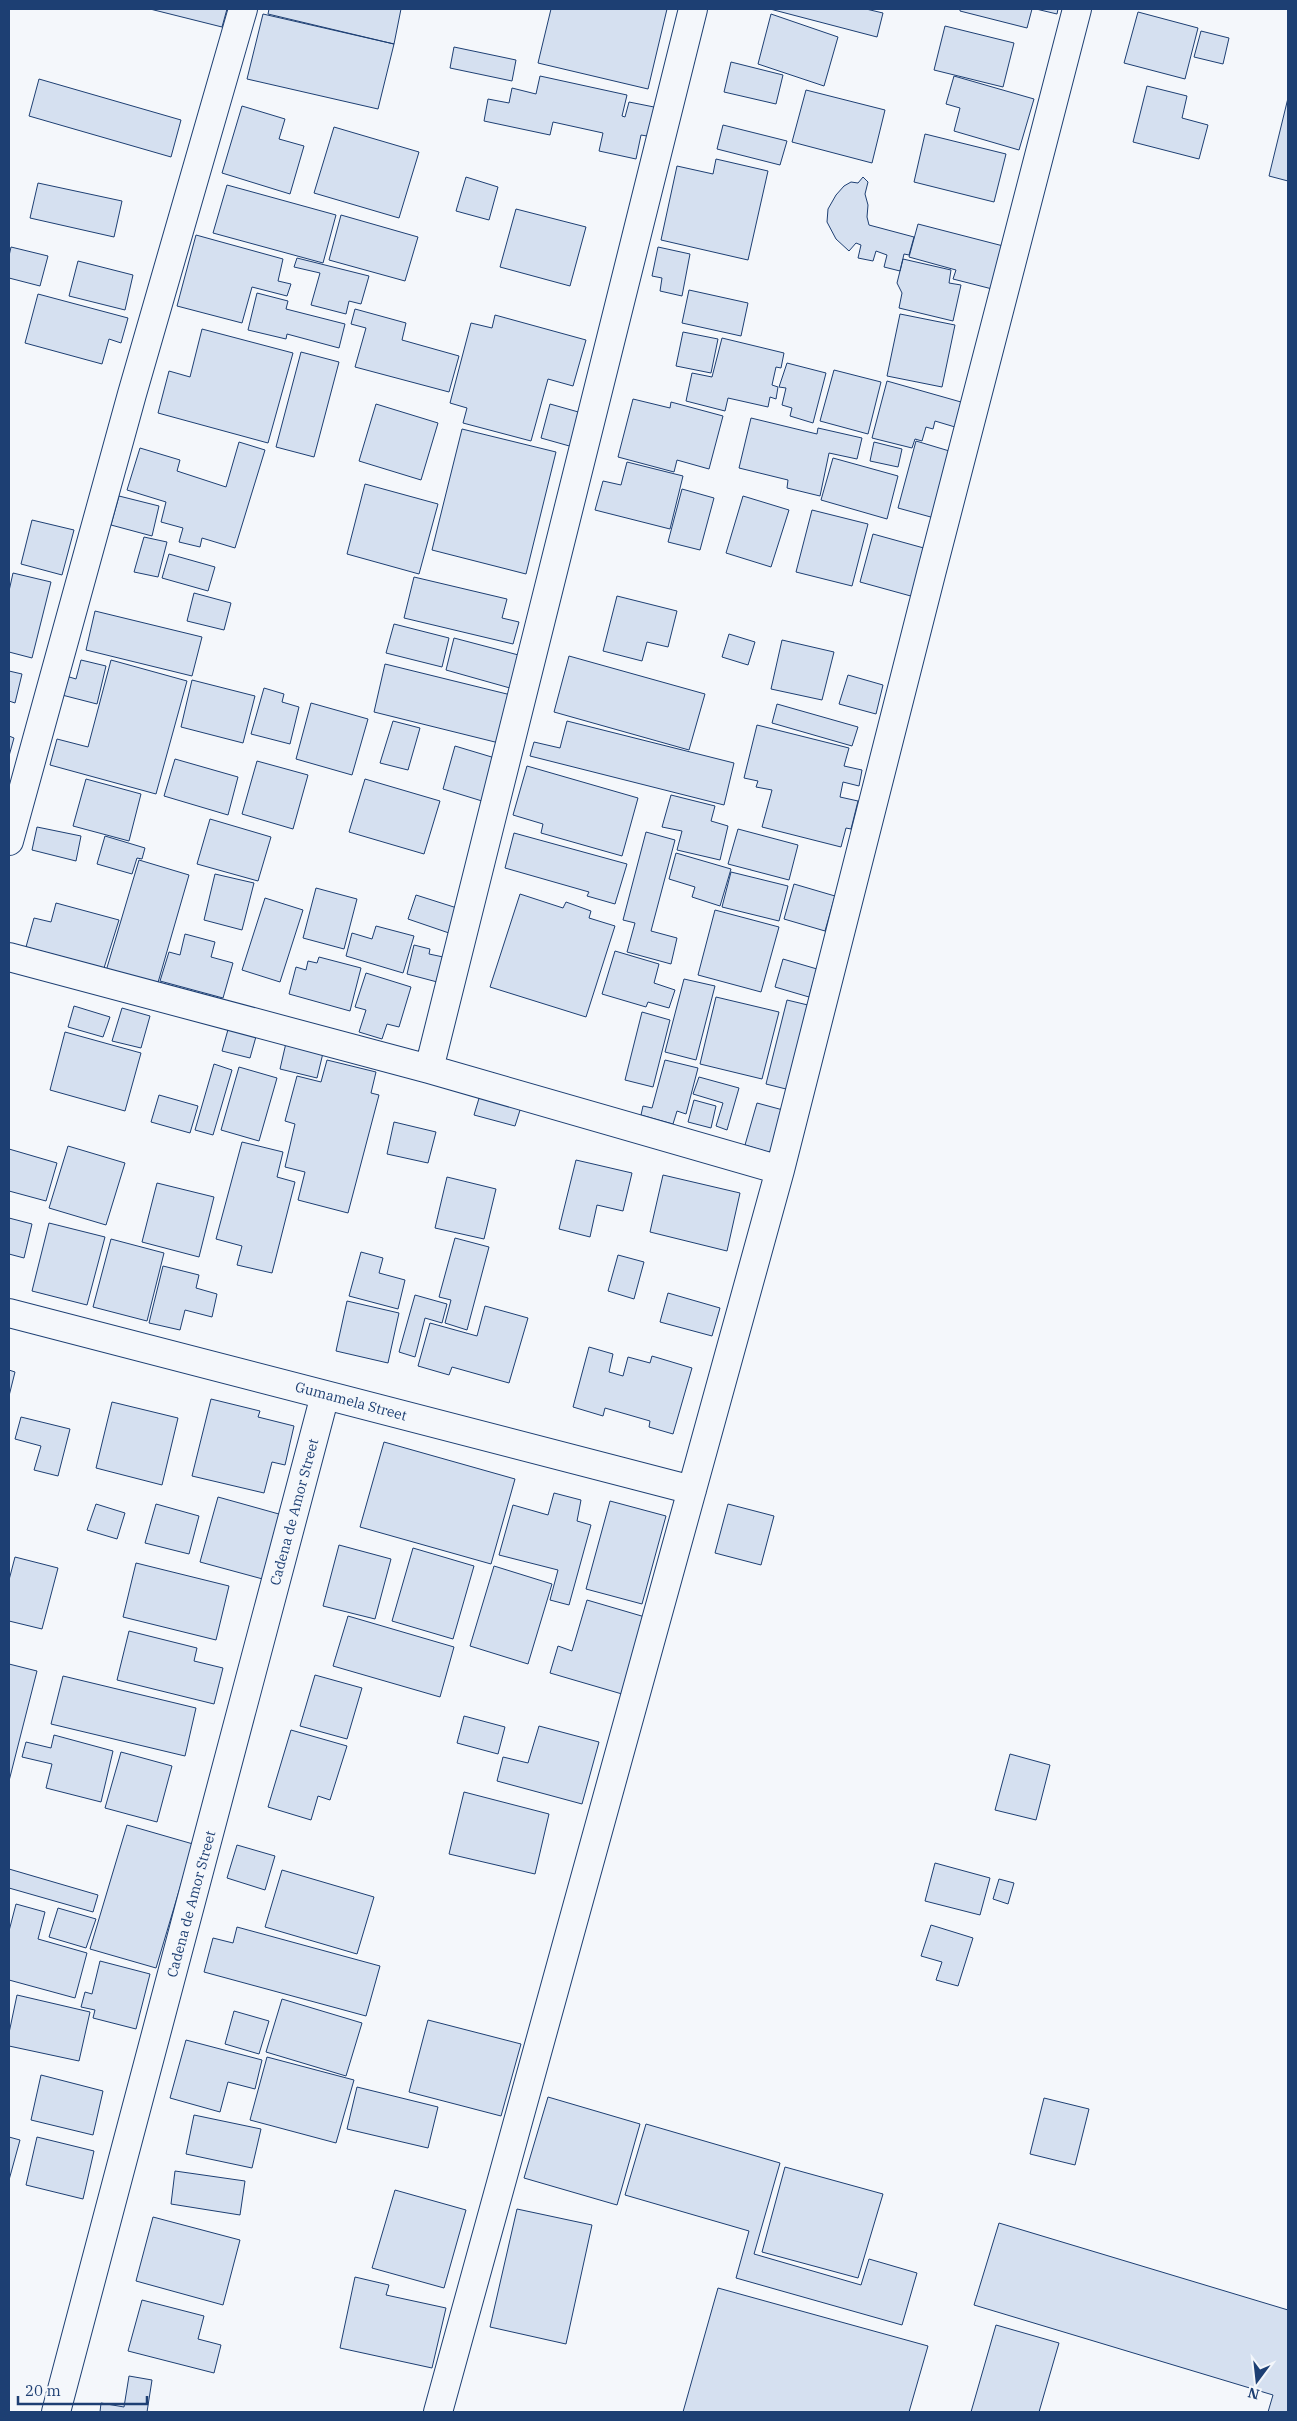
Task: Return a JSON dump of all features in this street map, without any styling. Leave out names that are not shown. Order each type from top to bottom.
[{"type":"street","points":[[9,841],[132,394],[243,9]]},
{"type":"street","points":[[429,1069],[693,9]]},
{"type":"street","points":[[438,2412],[780,1170],[930,574],[1077,9]]},
{"type":"street","points":[[9,957],[429,1069],[780,1170]]},
{"type":"street","name":"Gumamela Street","points":[[9,1313],[692,1490]]},
{"type":"street","name":"Cadena de Amor Street","points":[[56,2412],[325,1395]]},
{"type":"building","points":[[150,9],[227,9],[222,27]]},
{"type":"building","points":[[269,9],[401,9],[394,44],[268,14]]},
{"type":"building","points":[[551,9],[667,9],[648,89],[538,63]]},
{"type":"building","points":[[770,9],[866,9],[883,13],[877,37]]},
{"type":"building","points":[[960,9],[1032,9],[1027,28],[960,11]]},
{"type":"building","points":[[1036,9],[1058,9],[1057,14]]},
{"type":"building","points":[[1138,12],[1198,28],[1185,79],[1124,63]]},
{"type":"building","points":[[263,14],[394,44],[378,109],[247,79]]},
{"type":"building","points":[[771,14],[838,37],[824,86],[758,64]]},
{"type":"building","points":[[945,26],[1014,43],[1003,87],[934,70]]},
{"type":"building","points":[[1201,31],[1229,38],[1223,64],[1194,57]]},
{"type":"building","points":[[454,47],[516,60],[512,81],[450,68]]},
{"type":"building","points":[[731,62],[783,75],[776,104],[724,92]]},
{"type":"building","points":[[540,76],[627,95],[622,116],[625,117],[629,102],[659,108],[653,137],[641,135],[636,159],[599,151],[603,133],[553,122],[550,135],[484,121],[488,99],[509,103],[512,88],[536,94]]},
{"type":"building","points":[[954,76],[1034,99],[1019,150],[954,131],[960,108],[946,104]]},
{"type":"building","points":[[39,79],[181,120],[171,157],[29,116]]},
{"type":"building","points":[[1147,86],[1187,96],[1182,118],[1208,125],[1199,159],[1133,142]]},
{"type":"building","points":[[806,90],[885,110],[872,163],[792,142]]},
{"type":"building","points":[[1288,98],[1288,181],[1269,176]]},
{"type":"building","points":[[242,106],[285,119],[279,139],[304,146],[290,194],[222,173]]},
{"type":"building","points":[[723,125],[787,141],[780,165],[717,149]]},
{"type":"building","points":[[334,127],[419,152],[399,218],[314,193]]},
{"type":"building","points":[[925,134],[1006,154],[994,202],[914,182]]},
{"type":"building","points":[[716,159],[768,171],[748,260],[661,240],[677,166],[713,174]]},
{"type":"building","points":[[466,177],[498,187],[489,220],[456,211]]},
{"type":"building","points":[[863,177],[868,182],[865,194],[868,205],[867,217],[869,225],[914,237],[909,255],[904,254],[900,271],[884,267],[887,255],[876,251],[873,261],[858,258],[861,245],[856,243],[849,251],[836,239],[827,222],[828,209],[836,195],[844,186],[851,182],[858,183]]},
{"type":"building","points":[[38,183],[122,201],[114,237],[30,218]]},
{"type":"building","points":[[227,185],[336,215],[323,263],[213,233]]},
{"type":"building","points":[[516,209],[586,227],[570,286],[500,267]]},
{"type":"building","points":[[341,215],[418,237],[405,281],[329,260]]},
{"type":"building","points":[[918,224],[1011,248],[1000,291],[953,279],[956,270],[909,257]]},
{"type":"building","points":[[196,235],[283,259],[278,281],[291,284],[287,296],[252,287],[242,323],[177,306]]},
{"type":"building","points":[[11,247],[48,256],[40,286],[9,278]]},
{"type":"building","points":[[658,247],[690,254],[682,296],[660,291],[662,278],[652,276]]},
{"type":"building","points":[[297,258],[369,276],[361,304],[349,301],[346,314],[311,305],[320,273],[294,267]]},
{"type":"building","points":[[903,259],[951,270],[949,283],[961,285],[953,321],[899,308],[902,293],[897,283]]},
{"type":"building","points":[[78,261],[133,275],[125,310],[69,296]]},
{"type":"building","points":[[689,290],[748,303],[741,336],[682,323]]},
{"type":"building","points":[[257,293],[288,301],[286,309],[345,324],[339,348],[287,334],[286,339],[248,330]]},
{"type":"building","points":[[38,294],[128,318],[121,343],[109,339],[102,364],[25,343]]},
{"type":"building","points":[[355,309],[406,323],[402,340],[459,356],[449,392],[355,367],[366,328],[351,324]]},
{"type":"building","points":[[900,314],[955,325],[942,387],[887,376]]},
{"type":"building","points":[[495,315],[586,340],[573,386],[548,379],[531,441],[463,423],[467,408],[450,403],[471,323],[492,328]]},
{"type":"building","points":[[202,329],[293,353],[268,443],[158,413],[169,371],[190,377]]},
{"type":"building","points":[[683,332],[718,339],[711,373],[676,366]]},
{"type":"building","points":[[722,338],[784,353],[781,368],[776,367],[772,385],[778,387],[776,399],[770,397],[768,407],[728,398],[725,411],[686,401],[692,373],[712,377]]},
{"type":"building","points":[[301,352],[339,362],[314,457],[276,447]]},
{"type":"building","points":[[787,363],[826,373],[813,423],[790,416],[792,408],[782,405],[786,388],[779,387]]},
{"type":"building","points":[[834,370],[881,382],[868,434],[820,421]]},
{"type":"building","points":[[887,381],[961,402],[955,427],[935,421],[933,429],[926,427],[922,441],[915,439],[912,448],[872,438]]},
{"type":"building","points":[[633,399],[670,408],[671,402],[723,416],[709,469],[677,460],[674,472],[618,457]]},
{"type":"building","points":[[376,404],[438,423],[421,480],[359,461]]},
{"type":"building","points":[[550,404],[582,413],[573,447],[541,438]]},
{"type":"building","points":[[751,418],[817,434],[818,428],[862,438],[857,459],[829,453],[820,496],[787,488],[788,480],[739,468]]},
{"type":"building","points":[[462,429],[556,452],[526,574],[432,550]]},
{"type":"building","points":[[916,441],[956,453],[938,519],[898,508]]},
{"type":"building","points":[[239,442],[265,450],[235,548],[202,538],[200,547],[179,542],[183,528],[161,522],[166,502],[127,490],[140,448],[180,460],[177,471],[226,487]]},
{"type":"building","points":[[874,442],[902,449],[898,467],[870,461]]},
{"type":"building","points":[[833,458],[898,476],[887,519],[821,500]]},
{"type":"building","points":[[627,462],[683,476],[670,529],[595,510],[603,481],[621,485]]},
{"type":"building","points":[[365,484],[438,504],[419,574],[347,554]]},
{"type":"building","points":[[682,489],[714,498],[700,550],[668,542]]},
{"type":"building","points":[[119,496],[159,506],[152,536],[111,525]]},
{"type":"building","points":[[743,496],[789,510],[771,567],[726,553]]},
{"type":"building","points":[[812,510],[868,524],[852,586],[796,572]]},
{"type":"building","points":[[32,520],[74,530],[62,575],[21,564]]},
{"type":"building","points":[[873,534],[931,550],[918,598],[860,582]]},
{"type":"building","points":[[144,537],[167,542],[158,577],[134,572]]},
{"type":"building","points":[[169,554],[215,567],[208,591],[162,578]]},
{"type":"building","points":[[13,573],[51,582],[32,658],[9,652],[9,591]]},
{"type":"building","points":[[414,577],[507,599],[502,618],[519,622],[513,644],[404,618]]},
{"type":"building","points":[[194,593],[231,603],[224,630],[187,621]]},
{"type":"building","points":[[617,596],[677,611],[668,647],[647,642],[642,661],[603,651]]},
{"type":"building","points":[[95,611],[202,637],[192,676],[86,650]]},
{"type":"building","points":[[394,624],[449,638],[442,667],[386,653]]},
{"type":"building","points":[[729,634],[755,642],[748,665],[722,657]]},
{"type":"building","points":[[454,638],[526,657],[517,690],[446,670]]},
{"type":"building","points":[[782,640],[834,652],[822,700],[771,689]]},
{"type":"building","points":[[569,656],[705,694],[689,750],[554,712]]},
{"type":"building","points":[[81,660],[106,666],[97,704],[62,695],[66,676],[76,679]]},
{"type":"building","points":[[111,660],[187,681],[156,794],[50,765],[57,739],[88,747]]},
{"type":"building","points":[[385,664],[511,695],[499,743],[374,712]]},
{"type":"building","points":[[9,671],[22,674],[15,703],[9,701]]},
{"type":"building","points":[[848,675],[883,685],[876,714],[839,704]]},
{"type":"building","points":[[192,680],[255,696],[243,743],[181,727]]},
{"type":"building","points":[[264,688],[284,694],[282,702],[299,707],[290,744],[251,734]]},
{"type":"building","points":[[311,703],[368,719],[352,775],[296,759]]},
{"type":"building","points":[[777,704],[858,727],[852,746],[772,723]]},
{"type":"building","points":[[393,721],[420,728],[408,770],[380,763]]},
{"type":"building","points":[[567,721],[734,763],[724,805],[530,756],[534,742],[560,748]]},
{"type":"building","points":[[757,725],[849,748],[844,766],[862,770],[859,786],[843,782],[840,797],[858,801],[851,829],[846,828],[841,847],[762,827],[772,790],[756,787],[758,781],[744,778]]},
{"type":"building","points":[[9,736],[14,738],[9,756]]},
{"type":"building","points":[[455,746],[495,758],[482,801],[443,789]]},
{"type":"building","points":[[175,759],[238,777],[228,815],[164,796]]},
{"type":"building","points":[[257,761],[308,775],[293,829],[242,814]]},
{"type":"building","points":[[527,766],[638,798],[622,856],[541,833],[543,824],[513,815]]},
{"type":"building","points":[[86,779],[141,794],[129,841],[73,826]]},
{"type":"building","points":[[365,779],[440,801],[424,854],[349,832]]},
{"type":"building","points":[[671,795],[715,806],[711,821],[728,826],[720,860],[677,850],[682,831],[662,827]]},
{"type":"building","points":[[210,819],[271,837],[258,881],[197,864]]},
{"type":"building","points":[[37,827],[81,836],[76,861],[32,850]]},
{"type":"building","points":[[738,829],[798,845],[789,880],[728,864]]},
{"type":"building","points":[[646,832],[675,840],[651,931],[677,938],[671,964],[627,952],[635,923],[623,920]]},
{"type":"building","points":[[514,833],[627,864],[615,904],[587,896],[589,892],[505,868]]},
{"type":"building","points":[[105,836],[145,848],[142,859],[137,858],[132,874],[97,864]]},
{"type":"building","points":[[676,853],[731,869],[720,906],[692,897],[695,887],[669,879]]},
{"type":"building","points":[[139,860],[189,875],[157,986],[106,971]]},
{"type":"building","points":[[731,872],[788,886],[779,921],[722,907]]},
{"type":"building","points":[[215,874],[254,883],[242,930],[204,920]]},
{"type":"building","points":[[794,884],[835,896],[825,931],[784,919]]},
{"type":"building","points":[[316,888],[357,899],[344,949],[303,938]]},
{"type":"building","points":[[520,894],[563,908],[566,902],[591,911],[589,918],[615,926],[586,1017],[490,987]]},
{"type":"building","points":[[416,895],[457,908],[449,933],[408,919]]},
{"type":"building","points":[[265,898],[303,910],[280,982],[242,970]]},
{"type":"building","points":[[56,903],[119,920],[104,968],[26,947],[34,918],[51,922]]},
{"type":"building","points":[[715,910],[779,927],[761,992],[698,975]]},
{"type":"building","points":[[376,926],[414,936],[403,973],[346,956],[352,933],[372,939]]},
{"type":"building","points":[[185,934],[215,942],[211,957],[233,963],[223,998],[160,981],[169,952],[180,955]]},
{"type":"building","points":[[414,945],[430,949],[429,954],[448,958],[441,983],[407,974]]},
{"type":"building","points":[[615,951],[659,964],[654,983],[675,990],[669,1008],[648,1002],[646,1007],[602,994]]},
{"type":"building","points":[[319,957],[361,968],[350,1011],[289,994],[296,967],[306,970],[308,961],[317,963]]},
{"type":"building","points":[[783,959],[817,969],[809,997],[775,987]]},
{"type":"building","points":[[366,973],[411,987],[399,1027],[387,1024],[382,1039],[359,1032],[366,1010],[355,1007]]},
{"type":"building","points":[[684,979],[715,986],[696,1060],[665,1052]]},
{"type":"building","points":[[716,997],[779,1012],[762,1079],[700,1064]]},
{"type":"building","points":[[787,1000],[812,1006],[790,1090],[766,1084]]},
{"type":"building","points":[[74,1006],[110,1017],[103,1037],[68,1027]]},
{"type":"building","points":[[122,1008],[150,1016],[141,1048],[112,1041]]},
{"type":"building","points":[[642,1012],[670,1020],[653,1087],[625,1080]]},
{"type":"building","points":[[229,1026],[257,1033],[250,1058],[222,1051]]},
{"type":"building","points":[[65,1032],[141,1053],[125,1111],[50,1090]]},
{"type":"building","points":[[286,1043],[323,1053],[317,1078],[280,1069]]},
{"type":"building","points":[[327,1060],[376,1072],[371,1093],[379,1095],[348,1213],[298,1200],[305,1172],[285,1167],[295,1124],[285,1121],[297,1076],[321,1082]]},
{"type":"building","points":[[665,1060],[698,1068],[686,1114],[677,1111],[673,1124],[641,1115],[643,1106],[652,1108]]},
{"type":"building","points":[[214,1064],[232,1070],[213,1135],[195,1130]]},
{"type":"building","points":[[239,1067],[277,1078],[259,1141],[221,1130]]},
{"type":"building","points":[[699,1077],[739,1088],[727,1130],[716,1126],[723,1103],[693,1094]]},
{"type":"building","points":[[159,1095],[198,1106],[190,1133],[151,1122]]},
{"type":"building","points":[[480,1095],[521,1107],[515,1126],[474,1115]]},
{"type":"building","points":[[694,1100],[716,1106],[711,1128],[688,1122]]},
{"type":"building","points":[[757,1103],[783,1110],[771,1153],[745,1145]]},
{"type":"building","points":[[394,1122],[436,1132],[428,1163],[387,1154]]},
{"type":"building","points":[[242,1142],[283,1152],[277,1177],[295,1182],[272,1273],[237,1265],[242,1246],[216,1239]]},
{"type":"building","points":[[68,1146],[125,1163],[106,1225],[49,1208]]},
{"type":"building","points":[[9,1149],[57,1163],[46,1201],[9,1191]]},
{"type":"building","points":[[576,1160],[632,1173],[623,1211],[597,1205],[590,1237],[559,1229]]},
{"type":"building","points":[[663,1175],[740,1193],[727,1251],[650,1232]]},
{"type":"building","points":[[447,1177],[496,1189],[484,1239],[435,1228]]},
{"type":"building","points":[[157,1183],[214,1197],[199,1257],[142,1242]]},
{"type":"building","points":[[9,1218],[32,1224],[24,1258],[9,1254]]},
{"type":"building","points":[[49,1223],[105,1237],[87,1305],[32,1291]]},
{"type":"building","points":[[455,1238],[489,1247],[467,1330],[445,1323],[451,1300],[439,1297]]},
{"type":"building","points":[[111,1239],[164,1253],[147,1321],[93,1307]]},
{"type":"building","points":[[361,1252],[383,1258],[379,1273],[405,1280],[398,1309],[349,1296]]},
{"type":"building","points":[[618,1255],[644,1262],[634,1299],[608,1291]]},
{"type":"building","points":[[163,1266],[199,1275],[196,1288],[217,1294],[212,1317],[185,1310],[180,1330],[149,1323]]},
{"type":"building","points":[[668,1293],[720,1308],[712,1336],[660,1322]]},
{"type":"building","points":[[415,1295],[447,1304],[442,1323],[425,1318],[415,1357],[399,1352]]},
{"type":"building","points":[[347,1301],[399,1313],[388,1363],[336,1351]]},
{"type":"building","points":[[485,1306],[528,1318],[509,1383],[452,1367],[449,1375],[418,1366],[430,1323],[477,1336]]},
{"type":"building","points":[[589,1347],[613,1354],[609,1372],[623,1376],[628,1357],[650,1363],[652,1356],[692,1368],[673,1434],[649,1427],[650,1421],[605,1408],[603,1416],[573,1407]]},
{"type":"building","points":[[9,1370],[15,1372],[9,1396]]},
{"type":"building","points":[[211,1399],[260,1411],[258,1417],[294,1426],[285,1465],[272,1462],[264,1493],[192,1476]]},
{"type":"building","points":[[112,1402],[178,1418],[162,1485],[96,1468]]},
{"type":"building","points":[[21,1417],[70,1429],[58,1476],[34,1470],[41,1446],[15,1439]]},
{"type":"building","points":[[384,1442],[515,1479],[491,1564],[360,1527]]},
{"type":"building","points":[[554,1493],[581,1500],[577,1521],[591,1525],[569,1605],[550,1600],[558,1570],[499,1555],[513,1505],[548,1515]]},
{"type":"building","points":[[218,1497],[286,1516],[270,1581],[200,1562]]},
{"type":"building","points":[[610,1501],[666,1516],[642,1604],[586,1589]]},
{"type":"building","points":[[96,1504],[125,1513],[117,1539],[87,1530]]},
{"type":"building","points":[[156,1504],[199,1516],[189,1554],[145,1543]]},
{"type":"building","points":[[728,1504],[774,1516],[761,1565],[715,1553]]},
{"type":"building","points":[[339,1545],[391,1559],[375,1619],[323,1606]]},
{"type":"building","points":[[413,1548],[474,1566],[453,1639],[392,1621]]},
{"type":"building","points":[[15,1557],[58,1568],[42,1629],[9,1621],[9,1580]]},
{"type":"building","points":[[136,1563],[229,1586],[216,1640],[123,1617]]},
{"type":"building","points":[[494,1566],[552,1584],[528,1664],[470,1646]]},
{"type":"building","points":[[587,1600],[645,1617],[622,1694],[550,1673],[558,1646],[572,1651]]},
{"type":"building","points":[[348,1616],[454,1647],[440,1697],[333,1666]]},
{"type":"building","points":[[129,1631],[197,1648],[194,1661],[223,1668],[214,1704],[117,1680]]},
{"type":"building","points":[[9,1664],[37,1671],[9,1781]]},
{"type":"building","points":[[315,1675],[362,1688],[347,1739],[300,1726]]},
{"type":"building","points":[[63,1676],[196,1708],[185,1756],[51,1724]]},
{"type":"building","points":[[464,1716],[505,1727],[498,1754],[457,1743]]},
{"type":"building","points":[[539,1726],[599,1742],[582,1804],[497,1781],[503,1757],[528,1763]]},
{"type":"building","points":[[291,1730],[347,1746],[330,1800],[318,1796],[311,1820],[268,1807]]},
{"type":"building","points":[[54,1735],[113,1751],[101,1802],[46,1788],[52,1764],[22,1757],[26,1742],[51,1748]]},
{"type":"building","points":[[121,1752],[172,1766],[157,1822],[105,1808]]},
{"type":"building","points":[[1010,1754],[1050,1765],[1036,1820],[995,1810]]},
{"type":"building","points":[[464,1792],[549,1814],[535,1874],[449,1854]]},
{"type":"building","points":[[127,1825],[193,1844],[156,1968],[90,1949]]},
{"type":"building","points":[[237,1845],[275,1856],[265,1890],[227,1878]]},
{"type":"building","points":[[935,1863],[990,1878],[980,1915],[925,1901]]},
{"type":"building","points":[[9,1869],[98,1895],[93,1912],[9,1888]]},
{"type":"building","points":[[282,1870],[374,1897],[357,1954],[265,1927]]},
{"type":"building","points":[[999,1879],[1014,1883],[1008,1904],[993,1899]]},
{"type":"building","points":[[16,1904],[45,1912],[38,1939],[87,1953],[75,1998],[9,1980],[9,1931]]},
{"type":"building","points":[[58,1908],[96,1919],[86,1948],[49,1937]]},
{"type":"building","points":[[931,1925],[973,1938],[958,1986],[936,1980],[942,1962],[921,1956]]},
{"type":"building","points":[[237,1927],[380,1966],[366,2016],[204,1972],[213,1938],[233,1943]]},
{"type":"building","points":[[100,1961],[150,1974],[136,2029],[93,2018],[95,2010],[81,2007],[85,1992],[92,1994]]},
{"type":"building","points":[[17,1995],[90,2012],[79,2061],[9,2046],[9,2033]]},
{"type":"building","points":[[282,1999],[362,2023],[346,2076],[266,2052]]},
{"type":"building","points":[[234,2011],[269,2021],[259,2054],[225,2044]]},
{"type":"building","points":[[428,2020],[521,2044],[501,2116],[409,2092]]},
{"type":"building","points":[[186,2040],[262,2060],[255,2089],[228,2082],[220,2112],[170,2098]]},
{"type":"building","points":[[267,2057],[354,2080],[336,2143],[250,2120]]},
{"type":"building","points":[[41,2075],[103,2091],[93,2135],[31,2120]]},
{"type":"building","points":[[357,2087],[438,2107],[428,2148],[347,2129]]},
{"type":"building","points":[[548,2097],[640,2124],[617,2205],[524,2178]]},
{"type":"building","points":[[1044,2098],[1089,2109],[1075,2165],[1030,2154]]},
{"type":"building","points":[[194,2115],[261,2129],[252,2168],[186,2154]]},
{"type":"building","points":[[646,2124],[780,2163],[754,2254],[861,2285],[869,2259],[917,2273],[902,2325],[736,2278],[749,2231],[625,2195]]},
{"type":"building","points":[[9,2137],[20,2140],[9,2180]]},
{"type":"building","points":[[37,2137],[94,2151],[83,2199],[26,2185]]},
{"type":"building","points":[[785,2167],[883,2194],[858,2278],[762,2252]]},
{"type":"building","points":[[175,2171],[245,2181],[240,2215],[171,2204]]},
{"type":"building","points":[[395,2190],[466,2210],[444,2288],[372,2268]]},
{"type":"building","points":[[517,2209],[592,2225],[566,2344],[490,2327]]},
{"type":"building","points":[[153,2217],[240,2240],[223,2305],[136,2281]]},
{"type":"building","points":[[999,2223],[1288,2310],[1288,2412],[1268,2412],[1273,2395],[974,2305]]},
{"type":"building","points":[[355,2277],[389,2285],[386,2295],[446,2308],[432,2368],[340,2348]]},
{"type":"building","points":[[718,2288],[928,2346],[909,2412],[683,2412]]},
{"type":"building","points":[[142,2300],[204,2316],[198,2339],[221,2345],[214,2373],[128,2351]]},
{"type":"building","points":[[996,2325],[1059,2343],[1039,2412],[971,2412]]},
{"type":"building","points":[[129,2376],[152,2380],[147,2412],[100,2412],[101,2403],[124,2407]]}]
